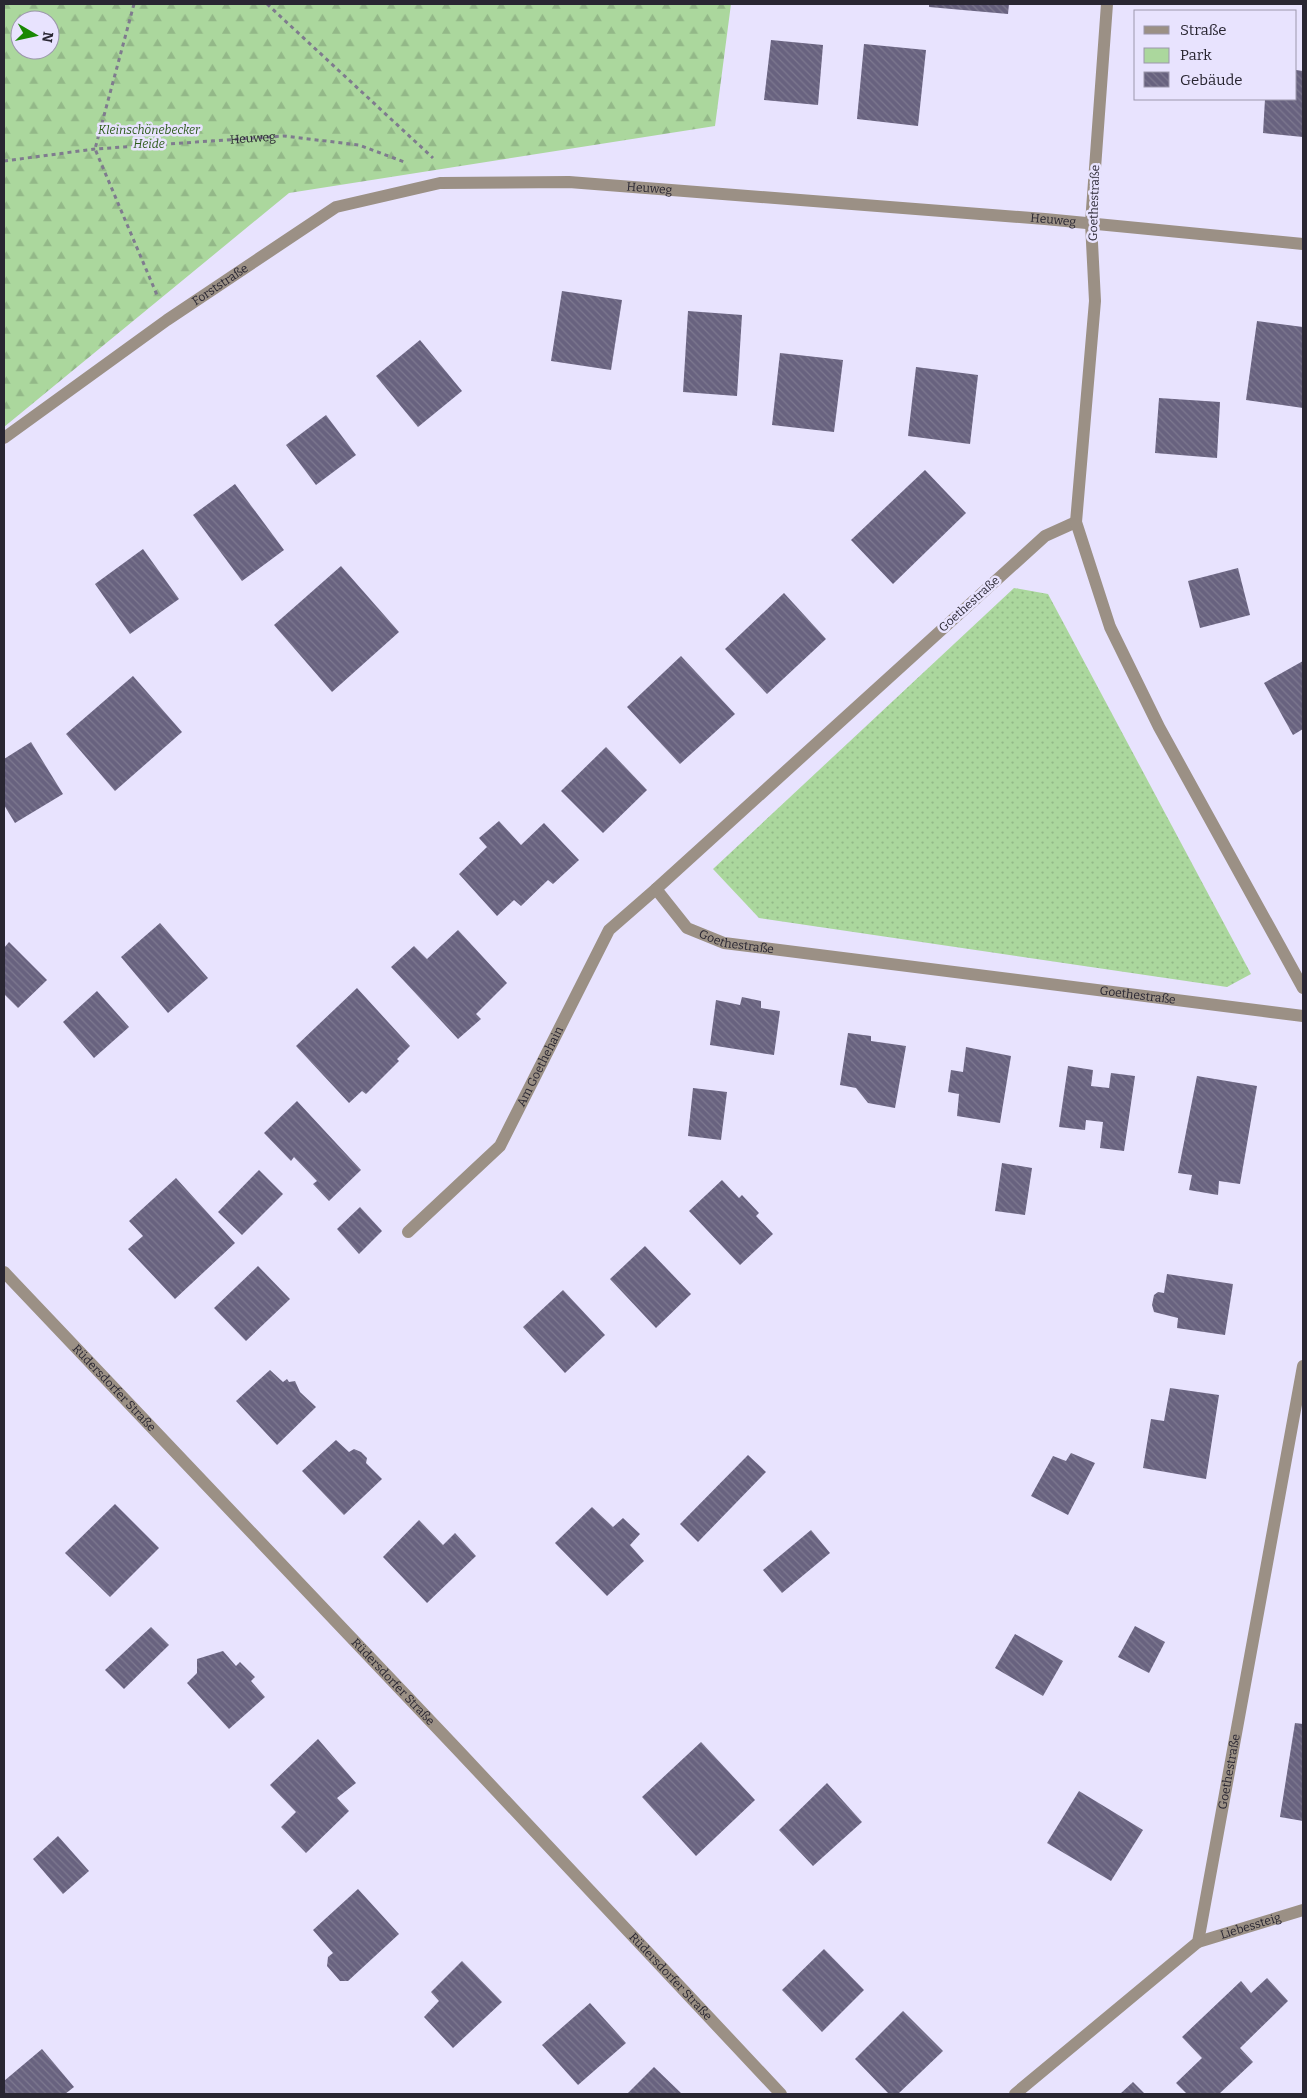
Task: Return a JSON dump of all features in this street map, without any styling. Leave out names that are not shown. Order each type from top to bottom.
[{"type":"street","name":"Goethestraße","points":[[1107,4],[1091,223],[1094,301],[1076,522],[1114,636],[1159,726],[1303,988]]},
{"type":"street","name":"Heuweg","points":[[459,182],[569,182],[1091,223],[1303,244]]},
{"type":"street","name":"Forststraße","points":[[4,438],[167,320],[336,207],[440,183],[459,182]]},
{"type":"street","name":"Goethestraße","points":[[1076,522],[1045,536],[656,889],[687,928],[724,943],[1303,1016]]},
{"type":"street","name":"Am Goethehain","points":[[408,1232],[500,1146],[610,930],[656,889]]},
{"type":"street","name":"Rüdersdorfer Straße","points":[[4,1272],[463,1755],[781,2094]]},
{"type":"street","name":"Goethestraße","points":[[1198,1942],[1303,1366]]},
{"type":"street","name":"Liebessteig","points":[[1198,1942],[1303,1910]]},
{"type":"street","points":[[1015,2094],[1198,1942]]},
{"type":"path","points":[[134,4],[94,149],[167,320]]},
{"type":"path","points":[[267,4],[459,182]]},
{"type":"path","name":"Heuweg","points":[[4,161],[94,149],[284,136],[359,145],[414,165]]},
{"type":"green space","name":"Kleinschönebecker Heide","points":[[4,4],[731,4],[715,126],[289,193],[4,427]]},
{"type":"green space","points":[[1014,588],[1048,594],[1251,974],[1227,987],[759,918],[713,869]]},
{"type":"building","points":[[929,4],[1009,4],[1008,14],[929,7]]},
{"type":"building","points":[[771,40],[823,45],[818,105],[764,100]]},
{"type":"building","points":[[864,44],[926,50],[918,126],[857,119]]},
{"type":"building","points":[[1297,70],[1303,71],[1303,137],[1263,133],[1265,100],[1297,100]]},
{"type":"building","points":[[562,291],[622,300],[611,370],[551,361]]},
{"type":"building","points":[[688,311],[742,315],[737,396],[683,392]]},
{"type":"building","points":[[1257,321],[1303,327],[1303,408],[1246,400]]},
{"type":"building","points":[[420,340],[462,391],[418,427],[376,376]]},
{"type":"building","points":[[780,353],[843,360],[834,432],[772,425]]},
{"type":"building","points":[[916,367],[978,375],[970,444],[908,436]]},
{"type":"building","points":[[1159,398],[1220,402],[1217,458],[1155,453]]},
{"type":"building","points":[[326,415],[356,455],[316,485],[286,445]]},
{"type":"building","points":[[925,470],[966,513],[893,584],[851,540]]},
{"type":"building","points":[[235,484],[284,550],[242,581],[193,515]]},
{"type":"building","points":[[143,549],[179,599],[130,634],[95,584]]},
{"type":"building","points":[[341,566],[399,632],[332,692],[274,625]]},
{"type":"building","points":[[1238,568],[1250,615],[1200,628],[1188,581]]},
{"type":"building","points":[[784,593],[826,639],[767,694],[725,649]]},
{"type":"building","points":[[681,656],[735,714],[680,764],[627,707]]},
{"type":"building","points":[[1303,661],[1303,729],[1293,735],[1264,683]]},
{"type":"building","points":[[133,676],[182,732],[115,791],[66,734]]},
{"type":"building","points":[[31,742],[63,794],[15,823],[4,805],[4,759]]},
{"type":"building","points":[[606,747],[647,790],[603,833],[561,791]]},
{"type":"building","points":[[499,821],[521,845],[544,823],[579,860],[553,884],[548,880],[521,906],[514,900],[497,916],[459,874],[487,847],[479,838]]},
{"type":"building","points":[[160,923],[208,978],[168,1013],[121,957]]},
{"type":"building","points":[[458,930],[507,983],[476,1014],[481,1019],[458,1039],[391,967],[414,946],[427,959]]},
{"type":"building","points":[[9,942],[47,980],[18,1008],[4,994],[4,948]]},
{"type":"building","points":[[357,988],[410,1046],[397,1059],[399,1061],[366,1094],[362,1091],[349,1103],[296,1046]]},
{"type":"building","points":[[97,991],[129,1027],[94,1058],[63,1022]]},
{"type":"building","points":[[742,997],[761,1001],[761,1008],[780,1011],[774,1055],[710,1045],[716,1000],[740,1005]]},
{"type":"building","points":[[848,1033],[871,1036],[871,1041],[906,1046],[895,1108],[868,1103],[856,1088],[840,1085]]},
{"type":"building","points":[[966,1047],[1011,1056],[1000,1123],[957,1116],[959,1094],[948,1092],[951,1070],[963,1072]]},
{"type":"building","points":[[1068,1066],[1093,1070],[1091,1086],[1109,1088],[1111,1073],[1135,1076],[1124,1151],[1100,1148],[1103,1122],[1086,1120],[1085,1130],[1059,1127]]},
{"type":"building","points":[[1197,1076],[1257,1086],[1240,1184],[1219,1181],[1218,1195],[1189,1190],[1192,1175],[1178,1173]]},
{"type":"building","points":[[693,1088],[727,1092],[721,1140],[688,1136]]},
{"type":"building","points":[[297,1101],[361,1170],[329,1201],[313,1184],[317,1181],[294,1157],[291,1161],[264,1133]]},
{"type":"building","points":[[1002,1163],[1032,1168],[1025,1215],[995,1211]]},
{"type":"building","points":[[259,1170],[283,1194],[242,1235],[218,1212]]},
{"type":"building","points":[[176,1178],[235,1243],[175,1299],[128,1249],[143,1236],[129,1221]]},
{"type":"building","points":[[722,1180],[739,1198],[742,1195],[759,1213],[756,1216],[773,1234],[740,1265],[689,1211]]},
{"type":"building","points":[[360,1207],[382,1231],[359,1254],[337,1229]]},
{"type":"building","points":[[645,1246],[691,1294],[656,1328],[610,1279]]},
{"type":"building","points":[[258,1266],[290,1299],[246,1341],[214,1308]]},
{"type":"building","points":[[1167,1274],[1233,1284],[1225,1335],[1177,1328],[1178,1318],[1154,1312],[1152,1305],[1154,1295],[1158,1292],[1164,1293]]},
{"type":"building","points":[[563,1290],[605,1335],[565,1373],[523,1327]]},
{"type":"building","points":[[270,1370],[283,1382],[287,1379],[289,1382],[295,1381],[300,1392],[316,1407],[277,1445],[236,1401]]},
{"type":"building","points":[[1170,1388],[1219,1395],[1206,1479],[1143,1468],[1151,1419],[1164,1421]]},
{"type":"building","points":[[336,1440],[349,1452],[354,1449],[361,1452],[367,1458],[366,1463],[382,1479],[344,1515],[302,1471]]},
{"type":"building","points":[[1071,1453],[1095,1463],[1068,1515],[1031,1496],[1053,1456],[1066,1461]]},
{"type":"building","points":[[748,1455],[766,1472],[698,1542],[680,1524]]},
{"type":"building","points":[[115,1504],[159,1548],[110,1597],[65,1553]]},
{"type":"building","points":[[592,1507],[613,1527],[623,1518],[640,1534],[630,1545],[644,1561],[607,1596],[555,1543]]},
{"type":"building","points":[[419,1520],[443,1545],[455,1533],[476,1556],[427,1603],[383,1557]]},
{"type":"building","points":[[811,1530],[830,1553],[782,1593],[763,1570]]},
{"type":"building","points":[[1135,1626],[1165,1642],[1149,1673],[1118,1657]]},
{"type":"building","points":[[151,1627],[169,1645],[124,1689],[105,1670]]},
{"type":"building","points":[[1015,1634],[1063,1661],[1043,1696],[995,1668]]},
{"type":"building","points":[[223,1651],[236,1666],[240,1662],[255,1677],[251,1681],[265,1697],[229,1729],[187,1683],[197,1673],[197,1659]]},
{"type":"building","points":[[1295,1723],[1303,1724],[1303,1821],[1280,1817]]},
{"type":"building","points":[[318,1739],[356,1783],[337,1798],[349,1811],[306,1853],[281,1827],[296,1812],[270,1785]]},
{"type":"building","points":[[701,1742],[755,1800],[696,1856],[642,1797]]},
{"type":"building","points":[[827,1783],[862,1822],[813,1866],[779,1830]]},
{"type":"building","points":[[1079,1791],[1143,1830],[1111,1881],[1047,1843]]},
{"type":"building","points":[[58,1836],[89,1871],[63,1894],[33,1859]]},
{"type":"building","points":[[358,1889],[399,1934],[348,1981],[340,1981],[327,1966],[328,1957],[333,1953],[313,1930]]},
{"type":"building","points":[[824,1949],[864,1990],[822,2032],[782,1990]]},
{"type":"building","points":[[462,1961],[502,2002],[453,2048],[424,2017],[439,2001],[431,1992]]},
{"type":"building","points":[[1267,1978],[1288,2001],[1240,2048],[1253,2062],[1219,2094],[1187,2094],[1176,2083],[1202,2058],[1182,2037],[1241,1981],[1251,1993]]},
{"type":"building","points":[[590,2003],[626,2043],[578,2085],[542,2045]]},
{"type":"building","points":[[903,2011],[943,2051],[898,2094],[889,2094],[855,2059]]},
{"type":"building","points":[[42,2049],[74,2087],[65,2094],[4,2094],[4,2081]]},
{"type":"building","points":[[654,2067],[682,2094],[627,2094]]},
{"type":"building","points":[[1133,2082],[1145,2094],[1120,2094]]}]
